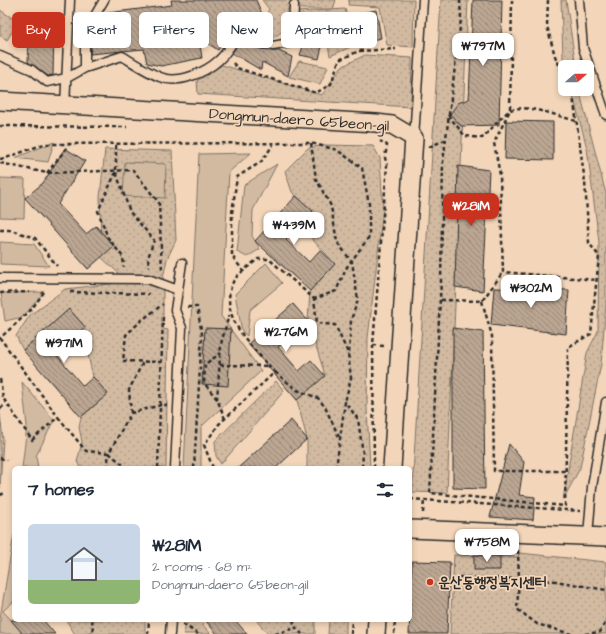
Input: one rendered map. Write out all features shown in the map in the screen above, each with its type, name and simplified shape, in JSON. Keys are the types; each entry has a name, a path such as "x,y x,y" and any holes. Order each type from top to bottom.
{"street":[{"name":"Dongmun-daero 65beon-gil","path":"0,101 376,123 392,125 421,143"},
{"path":"392,466 421,143"},
{"path":"412,529 606,537"},
{"path":"376,634 377,622"}],"lane":[{"path":"65,106 70,0"},
{"path":"85,68 86,39 90,24 104,0"},
{"path":"421,143 423,0"},
{"path":"579,0 583,48 606,115"},
{"path":"0,56 32,70 47,82 67,78 85,68 122,56 160,78 174,79 200,72 220,59 236,38 273,46 289,43 293,35 294,5"},
{"path":"175,466 182,328 176,310 182,263"},
{"path":"0,278 148,279 178,290"},
{"path":"588,536 592,487 606,402"},
{"path":"170,634 175,622"}],"path":[{"path":"460,0 461,19 445,140 430,493 565,506 568,347 591,334 599,256 589,243 585,182 573,96"},
{"path":"482,301 503,272 500,175 494,143 510,110 512,0"},
{"path":"548,0 547,26 558,63"},
{"path":"225,53 237,68 316,93 331,84 339,60 359,51 396,49"},
{"path":"448,114 465,136 482,138 510,110 524,108 576,121"},
{"path":"0,126 134,127"},
{"path":"374,137 387,145 385,158 387,166 373,345 374,466"},
{"path":"421,143 445,140"},
{"path":"311,143 316,180 331,206 337,242 352,262 358,300 351,320 348,358"},
{"path":"0,159 44,144 311,143 337,150 362,168 369,204 369,237 352,262 336,291 314,299"},
{"path":"116,144 116,172 130,212 154,240 148,258 149,270"},
{"path":"244,272 232,256 232,213 236,177 261,162 273,144"},
{"path":"47,173 69,145"},
{"path":"0,163 47,173 116,172 132,170 159,203 164,294 158,466"},
{"path":"116,172 98,211 108,238 123,257 124,271"},
{"path":"0,230 11,230 35,238 58,267"},
{"path":"336,466 340,439 345,402 351,378 348,358 335,325 318,323 314,299 269,259 258,259 233,281 229,299 230,310 238,330 275,372 297,390 318,398 325,406 340,439"},
{"path":"503,272 597,280"},
{"path":"44,292 31,310 0,338 58,417 86,451 109,453 125,466"},
{"path":"0,293 51,292"},
{"path":"66,292 164,294"},
{"path":"441,300 482,301"},
{"path":"482,301 492,336 494,471 566,471"},
{"path":"162,362 123,361 126,335 142,320 163,304"},
{"path":"194,466 202,334 197,307"},
{"path":"217,399 221,344 230,315"},
{"path":"221,353 205,364 204,383 217,399 226,418"},
{"path":"107,466 109,453 131,413 129,390 143,362"},
{"path":"220,365 270,366"},
{"path":"212,466 204,445 226,418 275,372"},
{"path":"0,379 3,398 32,440 58,417"},
{"path":"345,402 358,419 363,454 362,466"},
{"path":"131,413 161,405 179,405"},
{"path":"0,458 7,460"},
{"path":"0,495 5,493"},
{"path":"412,499 590,512"},
{"path":"518,546 519,578 517,609 537,624 571,634"},
{"path":"459,577 519,578 556,581 606,590"},
{"path":"88,634 94,633 92,622"},
{"path":"148,634 149,622"},
{"path":"177,622 198,634"},
{"path":"294,622 296,628 302,634"},
{"path":"351,634 352,622"},
{"path":"585,634 600,632 606,622"},
{"path":"275,634 296,628"}],"shaded area":[{"path":"262,0 292,0 287,12 281,12 281,32 273,38 273,12 268,12 269,9"},
{"path":"296,0 336,0 333,9 301,9"},
{"path":"349,0 414,0 413,47 387,45 380,7 348,5"},
{"path":"441,0 468,0 447,493 412,492"},
{"path":"561,0 566,0 575,60 563,60"},
{"path":"345,9 346,12 297,12"},
{"path":"0,10 12,18 12,32 7,40 0,36"},
{"path":"329,48 348,48 330,56"},
{"path":"365,55 412,58 411,107 198,94 197,81 222,65 322,95 341,67"},
{"path":"299,61 328,67 320,84 289,77"},
{"path":"573,96 581,96 606,194 606,304 601,364 580,468 563,500 587,353 598,331 599,242 587,148"},
{"path":"54,142 48,162 15,158"},
{"path":"326,145 373,146 380,158 383,209 368,338 367,408 370,466 307,466 307,439 297,400 325,375 308,321 310,291 335,264 302,228 313,211 292,192 285,171 308,148"},
{"path":"105,149 172,151 176,240 167,259 163,278 163,329 168,330 166,466 80,466 77,462 82,442 79,427 81,417 108,394 93,377 85,342 85,327 69,309 23,350 16,336 30,315 65,289 128,282 101,257 100,197"},
{"path":"251,153 229,172 221,316 261,371 201,427 201,466 184,466 199,154"},
{"path":"125,162 166,164 165,198 123,196"},
{"path":"277,164 253,210 252,236 260,249 247,257 237,252 244,185"},
{"path":"0,178 25,179 24,218 0,217"},
{"path":"0,242 34,244 49,266 0,264"},
{"path":"266,263 282,283 250,310 247,336 242,331 235,294"},
{"path":"44,292 23,317 5,321 1,293"},
{"path":"276,381 284,391 221,464 216,456 215,441"},
{"path":"22,382 54,420 36,456 38,466 22,466 27,426"},
{"path":"0,414 3,439 0,488"},
{"path":"12,546 12,603 3,611 21,631 20,634 0,634 0,618"},
{"path":"519,553 606,562 606,634 450,634 454,555 518,557"},
{"path":"67,622 145,622 145,634 75,634"},
{"path":"187,622 204,622 202,624 211,634 183,634"},
{"path":"258,622 315,622 315,634 268,634"},
{"path":"329,622 346,622 346,634 328,634"}],"building":[{"path":"171,0 256,0 261,12 217,12 217,48 219,48 218,50 209,44 209,12 139,12 139,48 200,48 202,58 161,66 147,63 144,49 90,54 91,48 131,48 131,12 115,12 172,5"},
{"path":"473,0 502,0 499,125 461,126 450,114 458,103 469,99"},
{"path":"377,16 381,38 377,39"},
{"path":"28,48 54,48 53,75 48,76 28,62"},
{"path":"235,48 257,48 279,51 292,57 288,76 262,62 261,70 232,53"},
{"path":"302,48 322,48 319,59 300,55"},
{"path":"506,121 553,122 553,160 505,159"},
{"path":"65,148 85,161 58,204 86,234 96,226 114,246 88,269 25,198 43,183"},
{"path":"458,166 489,170 483,291 455,287"},
{"path":"296,196 313,211 286,240 309,262 320,250 335,264 310,291 255,241"},
{"path":"494,288 569,290 566,334 491,325"},
{"path":"293,304 308,321 278,347 299,371 311,360 325,376 297,400 248,344"},
{"path":"69,309 85,327 55,353 83,386 93,377 108,394 81,417 23,350"},
{"path":"205,328 231,329 228,386 202,384"},
{"path":"453,328 483,332 485,489 453,488"},
{"path":"291,420 307,439 278,466 240,466"},
{"path":"509,444 524,462 519,495 535,497 533,520 490,517"},
{"path":"474,555 500,556 500,570 474,570"},
{"name":"운산동행정복지센터","path":"412,561 450,562 447,634 409,634 409,622 412,622"},
{"path":"13,622 45,622 55,634 23,634"},
{"path":"207,622 237,622 247,634 217,634"}],"place":[{"name":"운산동행정복지센터","path":"430,582"}]}
